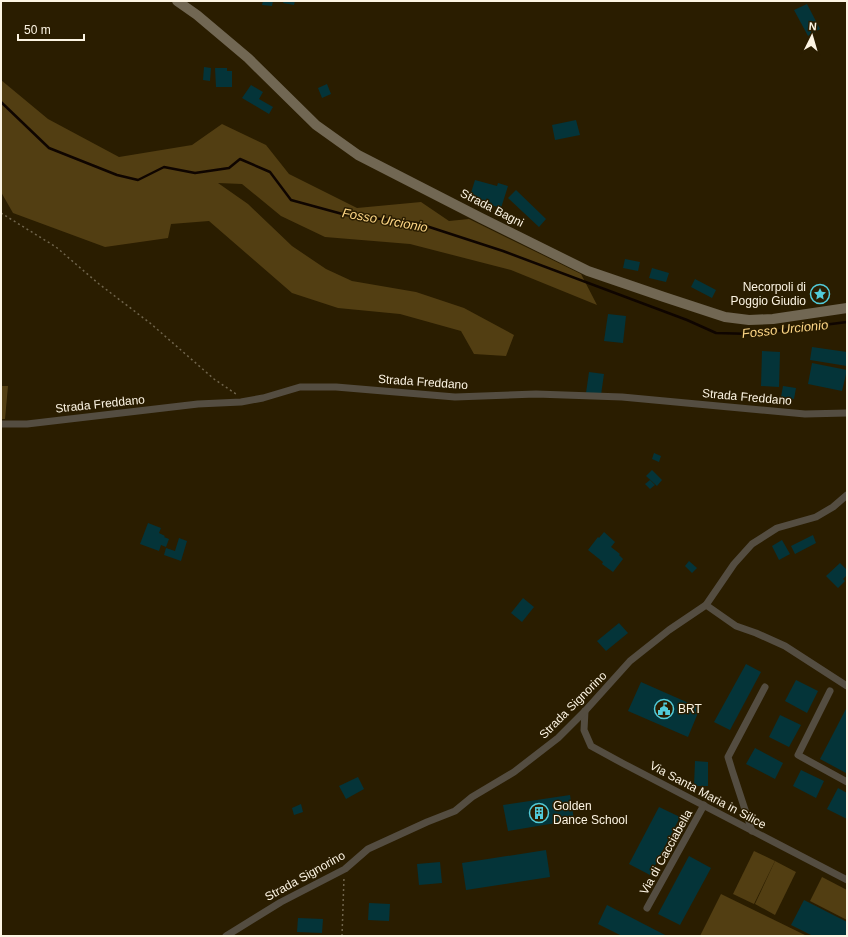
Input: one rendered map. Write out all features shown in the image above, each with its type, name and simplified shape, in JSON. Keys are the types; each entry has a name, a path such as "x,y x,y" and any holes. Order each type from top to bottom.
{"street":[{"name":"Strada Bagni","path":"177,1 197,14 248,58 316,125 347,148 481,218 588,271 671,300 725,316 749,320 773,319 847,308"},
{"name":"Strada Freddano","path":"1,424 27,424 198,404 241,402 263,398 300,387 336,387 455,397 536,394 622,397 805,414 847,413"},
{"name":"Strada Signorino","path":"226,936 281,902 345,869 368,849 455,811 472,797 514,772 558,738 585,711 630,661 669,630 706,605 734,564 752,544 777,528 816,517 833,507 847,495"},
{"path":"706,605 736,626 785,646 847,686"},
{"path":"752,831 728,756 765,687"},
{"path":"830,691 798,756 847,782"},
{"name":"Via Santa Maria in Silice","path":"585,711 584,730 591,746 847,880"},
{"name":"Via di Cacciabella","path":"648,908 704,806"}],"path":[{"path":"1,213 56,247 99,284 150,323 214,379 238,396 241,402"},
{"path":"342,936 345,869"}],"shaded area":[{"path":"1,80 48,119 119,157 192,145 222,124 266,145 289,174 357,208 421,202 449,221 469,219 581,274 597,305 511,270 410,244 325,237 281,216 242,184 218,183 248,204 292,246 326,269 352,281 416,292 464,308 514,335 506,356 474,354 461,331 400,314 338,308 292,293 209,221 171,224 168,238 105,247 13,213 1,192"},
{"path":"1,386 8,386 5,419 1,419"},
{"path":"754,851 775,861 754,904 733,894"},
{"path":"775,861 796,872 775,915 755,904"},
{"path":"822,877 847,890 847,920 810,901"},
{"path":"721,894 807,936 700,936"}],"building":[{"path":"263,1 273,1 272,6 262,5"},
{"path":"284,1 295,1 294,5 283,3"},
{"path":"807,4 820,29 808,36 794,10"},
{"path":"204,67 211,68 210,81 203,80"},
{"path":"215,68 227,68 227,71 232,71 232,87 216,87"},
{"path":"327,84 331,94 322,98 318,88"},
{"path":"251,85 263,92 259,99 273,107 269,114 242,98"},
{"path":"576,120 580,135 555,140 552,125"},
{"path":"475,180 497,186 498,183 508,186 501,208 491,205 492,203 470,196"},
{"path":"516,190 546,219 539,227 508,198"},
{"path":"625,259 640,262 638,271 623,268"},
{"path":"652,268 669,273 666,282 649,278"},
{"path":"695,279 716,290 712,298 691,287"},
{"path":"608,314 626,316 623,343 604,341"},
{"path":"812,347 847,352 847,366 810,360"},
{"path":"762,351 780,352 779,387 761,386"},
{"path":"812,363 847,370 842,391 808,384"},
{"path":"589,372 604,374 601,395 586,393"},
{"path":"783,386 796,388 794,399 781,397"},
{"path":"654,453 661,456 659,462 652,459"},
{"path":"652,470 662,480 657,486 646,476"},
{"path":"650,480 655,485 650,489 645,484"},
{"path":"148,523 161,528 159,533 169,539 166,547 161,545 159,551 140,544"},
{"path":"604,532 615,542 611,547 620,554 619,555 623,559 613,572 602,564 603,562 588,550"},
{"path":"813,535 816,543 795,554 791,546"},
{"path":"179,538 187,541 181,561 164,555 166,548 175,551"},
{"path":"782,540 790,554 779,560 772,546"},
{"path":"689,561 697,568 692,573 685,566"},
{"path":"840,563 847,570 847,575 843,579 845,581 838,588 826,576"},
{"path":"523,598 534,607 522,622 511,613"},
{"path":"619,623 628,633 606,651 597,641"},
{"path":"746,664 761,672 730,730 714,722"},
{"path":"796,680 818,691 807,713 785,701"},
{"name":"BRT","path":"641,682 700,708 688,737 628,711"},
{"path":"847,707 847,771 846,773 820,759"},
{"path":"780,715 801,725 789,747 769,737"},
{"path":"755,748 783,763 775,779 746,764"},
{"path":"695,761 708,762 708,786 694,786"},
{"path":"801,770 824,781 816,798 793,786"},
{"path":"358,777 364,789 346,799 339,786"},
{"path":"838,788 847,793 847,819 827,809"},
{"name":"Golden Dance School","path":"570,795 574,820 508,831 503,805"},
{"path":"301,804 303,812 294,815 292,808"},
{"path":"659,807 680,817 650,875 629,864"},
{"path":"546,850 550,877 466,890 462,863"},
{"path":"689,856 711,868 680,925 658,914"},
{"path":"440,862 442,883 419,885 417,864"},
{"path":"804,900 847,922 847,936 813,936 791,925"},
{"path":"369,903 390,904 389,921 368,920"},
{"path":"607,905 667,936 622,936 598,924"},
{"path":"298,918 323,919 322,933 297,932"}],"waterway":[{"name":"Fosso Urcionio","path":"1,102 49,148 117,175 138,180 164,167 195,173 229,168 240,159 270,172 291,200 346,215 417,223 503,251 687,320 716,333 753,334 847,322"}],"place":[{"name":"Necorpoli di Poggio Giudio","path":"820,294"},
{"name":"BRT","path":"664,709"},
{"name":"Golden Dance School","path":"539,813"}]}
